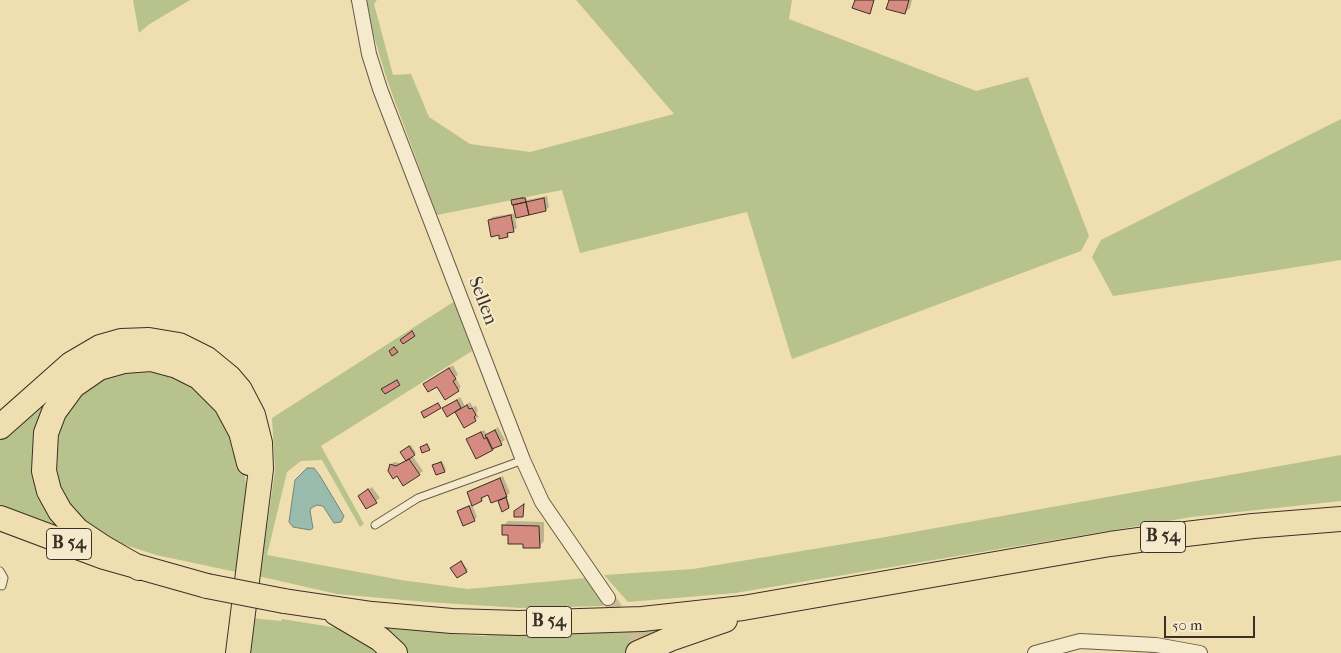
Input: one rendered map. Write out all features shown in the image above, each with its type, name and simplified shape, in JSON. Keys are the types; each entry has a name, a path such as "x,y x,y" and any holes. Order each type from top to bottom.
{"highway":[{"path":"0,426 64,369 90,352 111,344 130,340 158,340 179,345 207,358 229,377 240,390 253,415 260,442 261,469 238,653"},
{"path":"139,568 85,536 70,523 53,498 44,471 46,432 54,412 67,393 79,381 106,365 124,360 142,359 169,362 193,373 212,389 231,412 244,442 250,469 254,522"},
{"name":"B 54","path":"0,518 76,547 139,568 207,586 328,608 419,619 519,623 642,619 725,611 1110,544 1202,532 1341,519"},
{"path":"638,653 670,639 770,604"},
{"path":"328,608 380,640 395,653"}],"street":[{"name":"Sellen","path":"360,0 369,54 380,89 523,460 539,495 554,521 608,598"},
{"path":"1035,653 1080,647 1156,645 1200,653"}],"lane":[{"path":"375,525 418,498 523,460"},
{"path":"0,571 4,578 2,586"}],"green space":[{"path":"133,0 190,0 148,25 139,33"},
{"path":"350,0 377,0 374,4 393,75 411,74 429,117 470,144 530,152 674,114 576,0 792,0 789,19 976,91 1028,77 1089,236 1081,251 792,359 747,212 580,253 562,190 437,215 387,80 364,3 351,2"},
{"path":"1341,119 1341,260 1113,296 1092,257 1101,240"},
{"path":"455,301 472,351 321,446 364,524 360,527 322,460 301,461 287,472 267,555 401,580 468,589 585,578 604,606 521,608 426,602 337,594 258,576 275,470 272,418"},
{"path":"140,347 160,348 189,356 206,366 226,383 238,399 252,429 255,458 244,425 235,407 223,391 204,373 186,363 158,353 147,352 122,355 98,362 77,374 54,398 42,424 38,450 41,481 54,511 73,536 0,508 0,434 80,365 109,351"},
{"path":"165,368 215,400 243,461 247,492 241,573 156,555 107,539 71,512 51,468 63,410 100,375"},
{"path":"1341,455 1341,501 1192,517 735,593 628,602 604,575 693,569 880,538"},
{"path":"251,618 281,621 282,619 338,628 354,633 387,653 246,653"},
{"path":"696,621 626,653 402,653 368,622 451,634 484,636 504,633"}],"shaded area":[{"path":"307,468 314,468 320,476 344,516 341,522 334,523 323,506 317,505 311,508 310,511 313,528 310,530 293,527 289,522 295,480"}],"building":[{"path":"855,0 874,0 870,14 852,8"},
{"path":"889,0 909,0 905,14 886,9"},
{"path":"525,198 526,202 512,205 511,200"},
{"path":"544,198 546,211 529,215 526,202"},
{"path":"526,202 529,215 516,218 513,205"},
{"path":"511,215 514,232 507,233 508,237 499,239 499,235 491,237 488,220"},
{"path":"412,331 415,336 403,344 400,340"},
{"path":"394,347 398,352 392,356 389,351"},
{"path":"449,368 456,379 453,381 459,391 445,400 437,387 428,392 423,384"},
{"path":"397,380 400,385 385,394 381,389"},
{"path":"457,400 461,408 447,417 442,408"},
{"path":"438,403 441,408 424,418 421,412"},
{"path":"467,405 469,409 472,408 476,415 474,417 476,421 464,428 455,412"},
{"path":"495,430 502,445 492,449 485,435"},
{"path":"481,432 484,439 487,437 493,450 476,459 466,439"},
{"path":"427,444 430,450 422,453 420,447"},
{"path":"409,446 415,455 406,461 400,452"},
{"path":"409,459 420,475 403,486 397,476 393,479 388,471 390,464 396,466"},
{"path":"441,462 445,472 436,475 432,465"},
{"path":"500,478 507,497 491,503 488,495 481,498 482,501 472,506 467,492"},
{"path":"368,489 377,503 366,509 358,496"},
{"path":"506,497 509,508 502,512 498,501"},
{"path":"524,504 523,517 514,517 514,511"},
{"path":"469,506 475,521 463,526 457,511"},
{"path":"502,525 539,526 540,548 523,548 523,544 508,544 508,535 502,535"},
{"path":"461,561 467,572 457,578 450,568"}],"tunnel":[{"path":"608,598 647,653"}]}
